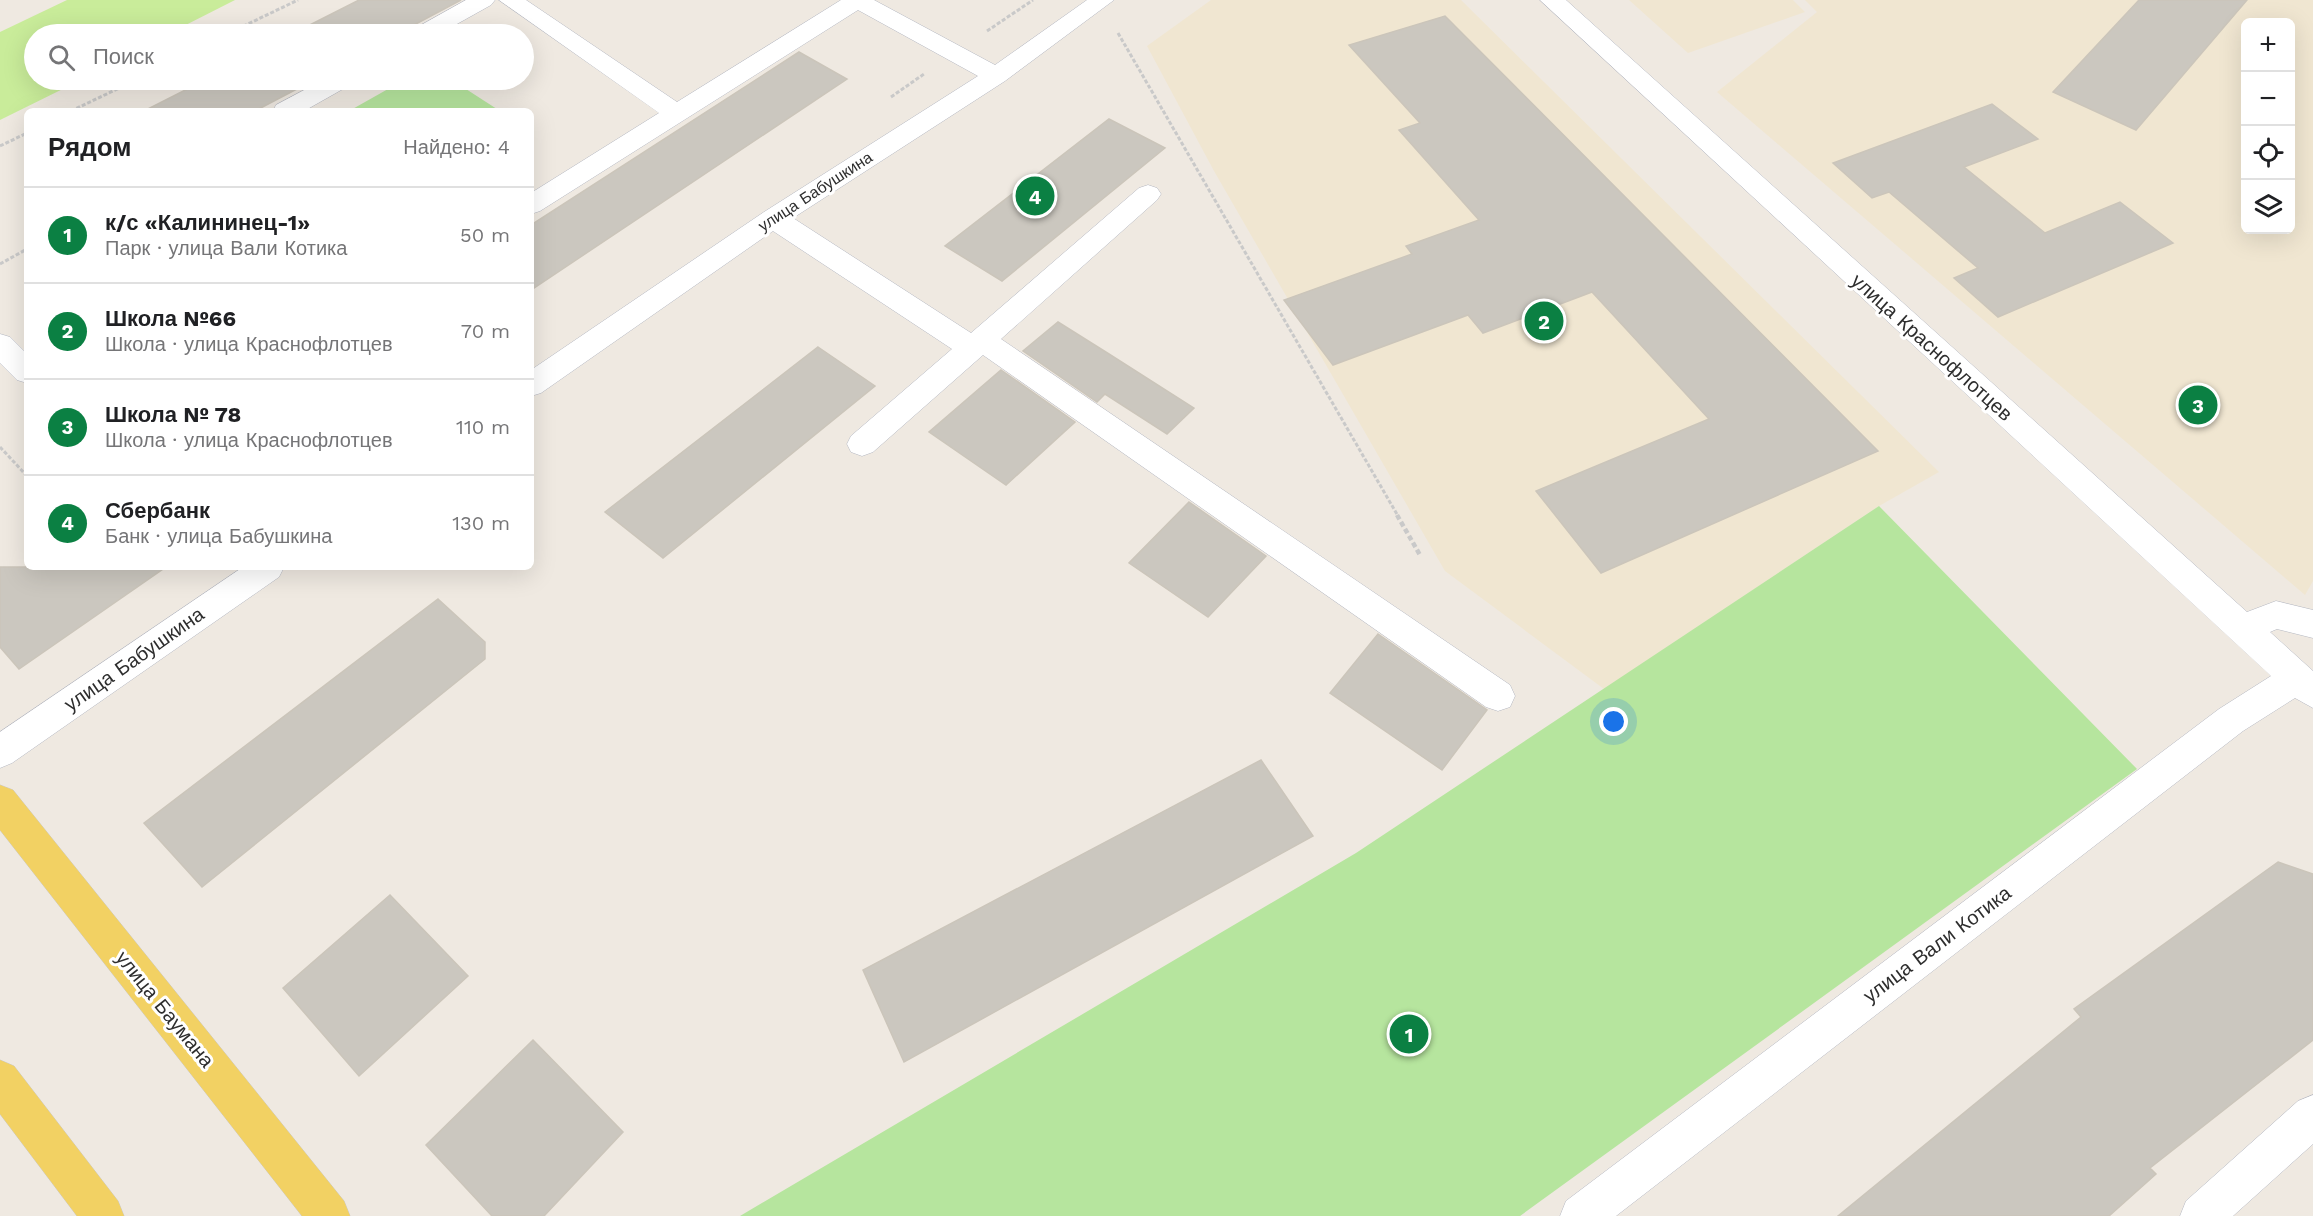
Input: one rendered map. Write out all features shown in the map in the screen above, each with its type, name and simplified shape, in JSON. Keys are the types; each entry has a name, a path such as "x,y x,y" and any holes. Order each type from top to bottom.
{"main road":[{"name":"улица Баумана","path":"0,802 329,1216"},
{"path":"0,1080 103,1216"}],"street":[{"path":"440,24 483,0"},
{"path":"511,0 676,113"},
{"path":"534,203 857,0 996,76"},
{"name":"улица Бабушкина","path":"534,383 773,218 996,76 1102,0"},
{"name":"улица Краснофлотцев","path":"1552,0 2305,685"},
{"path":"290,108 323,90"},
{"path":"862,444 1148,194"},
{"path":"773,218 977,344 1497,696"},
{"name":"улица Бабушкина","path":"0,752 264,570"},
{"path":"2242,629 2276,615 2313,624"},
{"name":"улица Вали Котика","path":"1581,1216 2231,720 2305,685"},
{"path":"2201,1216 2313,1116"}],"path":[{"path":"248,24 298,0"},
{"path":"1118,33 1420,555"},
{"path":"77,108 115,90"},
{"path":"0,146 24,134"},
{"path":"0,264 24,251"},
{"path":"0,447 24,473"}],"shaded area":[{"path":"1211,0 1461,0 1939,472 1879,506 1604,689 1445,571 1214,171 1147,46"},
{"path":"1629,0 1793,0 1805,12 1688,53"},
{"path":"1805,0 2313,0 2313,581 2305,595 1717,92 1817,12"}],"green space":[{"path":"67,0 235,0 188,24 24,24 24,90 61,90 0,120 0,32"},
{"path":"386,90 467,90 495,108 354,108"},
{"path":"1879,506 2137,769 1520,1216 740,1216 1356,853"}],"building":[{"path":"359,0 461,0 416,24 312,24"},
{"path":"2139,0 2247,0 2136,130 2053,92"},
{"path":"1445,16 1878,451 1601,573 1536,491 1709,419 1592,292 1483,333 1468,315 1333,365 1284,300 1412,254 1406,246 1479,220 1399,130 1420,123 1349,45"},
{"path":"799,52 847,79 534,288 534,223"},
{"path":"185,90 295,90 261,108 150,108"},
{"path":"1992,104 2038,139 1964,167 2045,233 2120,202 2173,243 1998,317 1954,278 1978,268 1889,192 1872,198 1833,163"},
{"path":"1109,119 1165,148 1002,281 945,246"},
{"path":"1058,322 1194,408 1167,434 1105,394 1097,402 1023,351"},
{"path":"818,347 875,386 663,558 605,512"},
{"path":"1001,370 1075,422 1006,485 929,432"},
{"path":"1189,502 1266,556 1208,617 1129,563"},
{"path":"0,567 24,567 24,570 162,570 19,669 0,647"},
{"path":"438,599 485,642 485,659 202,887 144,823"},
{"path":"1378,634 1487,710 1442,770 1330,693"},
{"path":"1261,760 1313,836 904,1062 863,970"},
{"path":"2278,862 2313,874 2313,1040 2150,1168 2156,1174 2109,1216 1838,1216 2081,1017 2074,1009"},
{"path":"390,895 468,976 359,1076 283,988"},
{"path":"533,1040 623,1132 544,1216 492,1216 426,1145"}],"place":[{"name":"Сбербанк","path":"1035,196"},
{"name":"Школа №66","path":"1544,321"},
{"name":"Школа № 78","path":"2198,405"},
{"name":"к/с «Калининец-1»","path":"1409,1034"}]}
